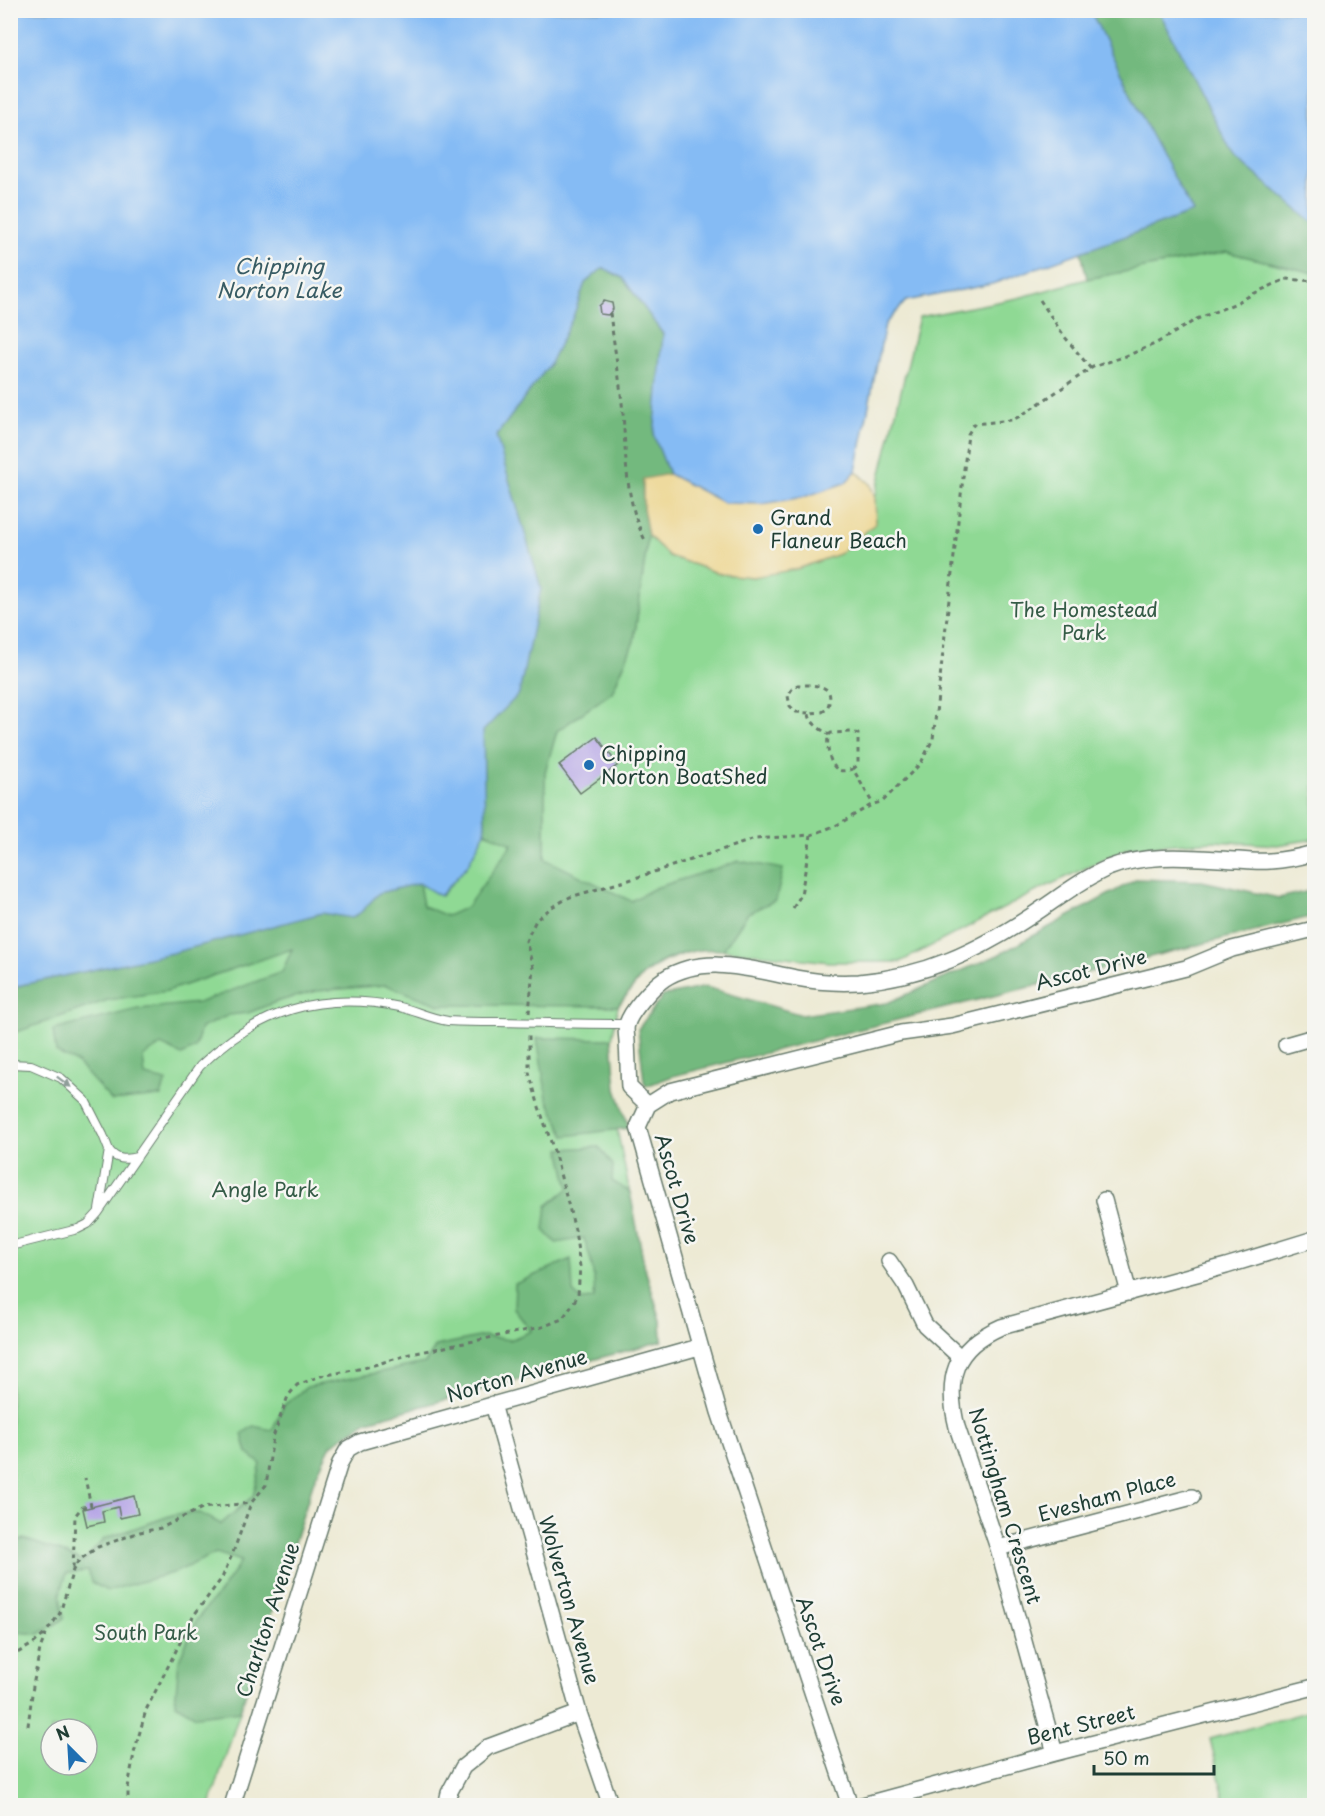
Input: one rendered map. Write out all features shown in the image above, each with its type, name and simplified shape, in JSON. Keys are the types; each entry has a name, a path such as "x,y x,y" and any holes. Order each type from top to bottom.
{"street":[{"path":"648,1105 629,1088 626,1024 645,995 664,979 694,967 711,965 744,968 799,979 829,982 859,982 891,978 924,971 977,949 1081,882 1108,868 1137,860 1169,857 1268,861 1314,853"},
{"name":"Ascot Drive","path":"850,1806 718,1412 699,1347 638,1127 648,1105 670,1091 901,1033 952,1026 1175,970 1232,949 1314,929"},
{"path":"1286,1044 1314,1037"},
{"path":"1104,1200 1129,1293"},
{"name":"Nottingham Crescent","path":"1054,1753 998,1548 957,1427 951,1389 954,1373 961,1358 984,1334 1001,1327 1313,1243"},
{"path":"889,1261 906,1286 925,1325 961,1358"},
{"name":"Norton Avenue","path":"348,1449 360,1442 699,1347"},
{"name":"Wolverton Avenue","path":"493,1404 579,1713 610,1806"},
{"name":"Charlton Avenue","path":"232,1806 340,1463 348,1449"},
{"name":"Evesham Place","path":"998,1548 1192,1497"},
{"name":"Bent Street","path":"859,1806 1054,1753 1314,1687"},
{"path":"446,1806 449,1793 464,1767 488,1747 579,1713"}],"lane":[{"path":"10,1246 78,1229 88,1224 200,1066 218,1048 245,1029 272,1016 297,1008 330,1002 361,1001 401,1007 446,1020 626,1024"},
{"path":"10,1064 32,1065 61,1078 85,1100 112,1155 120,1159 136,1157"},
{"path":"98,1213 109,1150"}],"path":[{"path":"1040,300 1064,336 1091,369"},
{"path":"610,313 629,489 634,514 645,540"},
{"path":"798,685 822,686 827,690 830,699 827,709 822,712 809,713 796,712 790,706 788,696 798,685"},
{"path":"809,713 810,720 829,735"},
{"path":"831,733 858,734 858,765 854,769 838,770 829,756 827,741 831,733"},
{"path":"854,769 873,804"},
{"path":"793,908 801,895 811,835"},
{"path":"73,1570 75,1516 82,1507 91,1506 85,1478"},
{"path":"10,1657 33,1644 47,1631 60,1613 73,1570 79,1560 98,1547 140,1532 160,1528 202,1508 251,1503"},
{"path":"28,1726 39,1649 47,1631"}],"green space":[{"path":"1095,11 1159,11 1233,155 1314,223 1314,273 1227,252 1087,279 1081,252 1193,212 1151,135 1094,18"},
{"path":"1227,252 1314,273 1314,839 1277,845 1213,841 1128,848 1039,890 900,962 829,962 707,948 663,962 643,975 618,1006 612,1039 617,1129 645,1269 661,1321 662,1341 367,1421 331,1445 314,1480 210,1805 11,1805 10,990 419,883 441,896 467,866 485,832 545,859 545,772 557,731 612,692 634,641 648,535 669,556 721,574 753,577 875,523 875,498 919,317 1018,298 1087,279"},
{"path":"603,268 623,278 663,334 654,436 669,474 643,480 643,508 648,535 634,641 612,692 557,731 545,772 545,859 631,901 655,888 739,861 783,869 776,900 748,913 723,950 702,950 680,954 650,969 618,1006 440,1005 386,985 317,991 276,1002 248,1013 229,1015 201,1028 195,1048 182,1055 161,1045 143,1057 145,1076 166,1081 161,1096 112,1101 77,1063 56,1052 53,1030 138,1009 198,1003 282,972 292,949 167,991 108,1000 11,1034 10,990 21,985 172,953 322,913 352,918 379,893 419,883 423,906 447,916 467,907 512,844 485,832 483,731 519,694 541,588 496,436 549,365 573,317 585,283"},
{"path":"1137,879 1202,881 1279,898 1314,890 1314,916 673,1076 646,1086 638,1029 663,996 706,987 802,1015 887,1003 998,955"},
{"path":"537,1038 612,1039 616,1089 629,1128 565,1136 547,1098"},
{"path":"599,1147 613,1165 612,1181 630,1192 645,1269 661,1321 662,1341 367,1421 331,1445 314,1480 240,1711 196,1716 175,1704 179,1660 197,1619 241,1561 216,1553 176,1572 107,1591 91,1582 88,1571 67,1573 60,1594 64,1619 39,1634 16,1632 11,1621 11,1543 24,1539 83,1562 104,1539 175,1514 200,1513 221,1524 253,1496 261,1464 247,1453 242,1434 253,1426 272,1430 284,1405 307,1387 425,1363 436,1346 483,1336 510,1340 531,1331 514,1309 515,1284 571,1259 573,1292 581,1300 594,1299 592,1268 584,1238 556,1243 544,1230 547,1206 569,1188 560,1149"},
{"path":"1314,1710 1314,1805 1226,1805 1210,1739"}],"sand":[{"name":"Grand Flaneur Beach","path":"856,471 870,484 875,498 876,523 839,554 797,569 753,577 721,574 669,556 648,535 643,508 643,479 669,474 724,503 845,483"}],"water":[{"name":"Chipping Norton Lake","path":"10,11 1095,11 1094,18 1151,135 1193,212 992,284 906,301 885,324 856,471 845,483 804,497 762,504 724,503 669,474 654,436 663,334 623,278 603,268 585,283 573,317 549,365 496,436 541,588 519,694 483,731 485,832 467,866 440,896 419,883 379,893 352,918 322,913 172,953 21,985 11,990"},
{"path":"1159,11 1313,11 1314,223 1233,155"}],"building":[{"path":"604,301 612,303 613,309 608,315 600,314 599,306"},
{"name":"Chipping Norton BoatShed","path":"597,737 618,765 580,793 559,765"},
{"path":"134,1496 138,1514 120,1518 118,1507 102,1511 104,1522 87,1526 83,1509"}],"place":[{"name":"Grand Flaneur Beach","path":"758,529"},
{"name":"Chipping Norton BoatShed","path":"589,765"}],"park label":[{"name":"The Homestead Park","path":"1084,622"},
{"name":"Angle Park","path":"265,1190"},
{"name":"South Park","path":"146,1633"}]}
